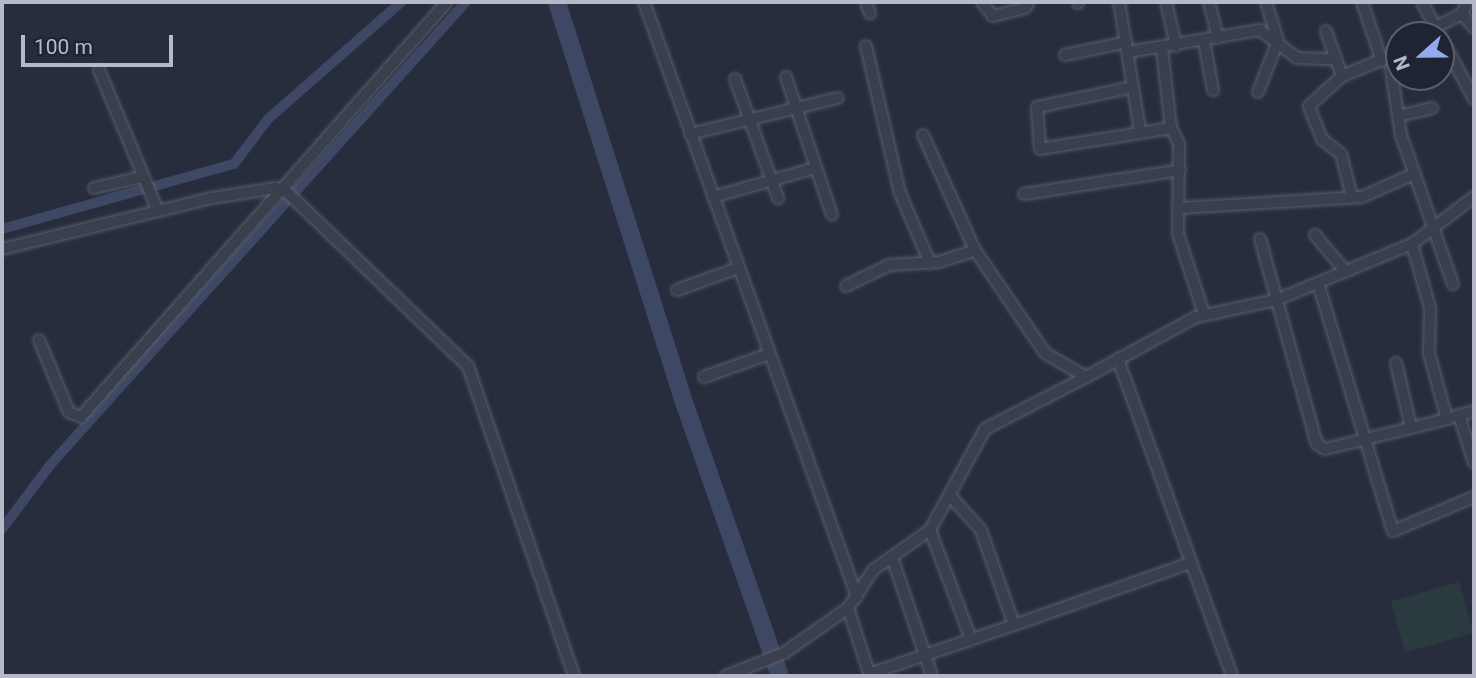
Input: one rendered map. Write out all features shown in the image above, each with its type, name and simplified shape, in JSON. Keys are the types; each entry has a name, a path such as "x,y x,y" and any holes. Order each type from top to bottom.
{"street":[{"path":"39,340 69,412 81,416 290,194 447,2"},
{"path":"645,2 766,355 857,597"},
{"path":"982,2 993,16 1029,2"},
{"path":"1119,2 1140,130"},
{"path":"1166,2 1176,46"},
{"path":"1209,2 1218,38"},
{"path":"1258,92 1278,41 1266,2"},
{"path":"1362,2 1385,45"},
{"path":"1422,2 1432,21"},
{"path":"1453,21 1462,14 1466,2"},
{"path":"1462,14 1474,28"},
{"path":"1065,55 1128,47 1162,48 1260,30 1297,58 1331,59"},
{"path":"1326,31 1331,59 1342,76"},
{"path":"1204,41 1213,90"},
{"path":"866,46 900,193 930,263"},
{"path":"1162,48 1171,128 1180,170 1178,234 1204,314"},
{"path":"1352,197 1341,154 1322,139 1308,109 1342,76 1385,58"},
{"path":"1455,64 1474,99"},
{"path":"99,70 155,206"},
{"path":"786,77 794,109 832,215"},
{"path":"735,79 778,198"},
{"path":"1133,87 1043,104 1035,128 1040,149 1140,130 1171,128"},
{"path":"1395,91 1398,116 1414,174 1453,284"},
{"path":"690,134 838,99"},
{"path":"1398,116 1432,108"},
{"path":"923,135 975,250 1045,353 1086,377"},
{"path":"713,197 815,168"},
{"path":"1024,194 1180,170"},
{"path":"1180,208 1352,197 1414,174"},
{"path":"94,188 143,179"},
{"path":"2,249 155,206 290,194 468,366 574,676"},
{"path":"726,676 743,673 784,653 849,608 868,576 930,530 952,498 985,429 1086,377 1165,332 1204,314 1276,300 1412,244 1474,197"},
{"path":"1315,235 1346,271"},
{"path":"1260,239 1317,444 1325,449 1474,411"},
{"path":"1412,244 1430,308 1429,352 1447,419"},
{"path":"846,286 889,264 930,263 975,250"},
{"path":"677,290 738,268"},
{"path":"1318,283 1393,531 1474,500"},
{"path":"704,376 766,355"},
{"path":"1118,359 1232,676"},
{"path":"1395,363 1411,427"},
{"path":"1459,415 1474,463"},
{"path":"952,498 981,530 1014,625"},
{"path":"930,530 971,639"},
{"path":"892,557 932,676"},
{"path":"849,608 869,675 1190,563"}],"shaded area":[{"path":"1459,582 1474,633 1405,653 1391,602"}],"waterway":[{"path":"2,229 234,164 268,119 401,2"},
{"path":"2,529 51,464 466,2"},
{"path":"557,2 686,408 780,676"}]}
